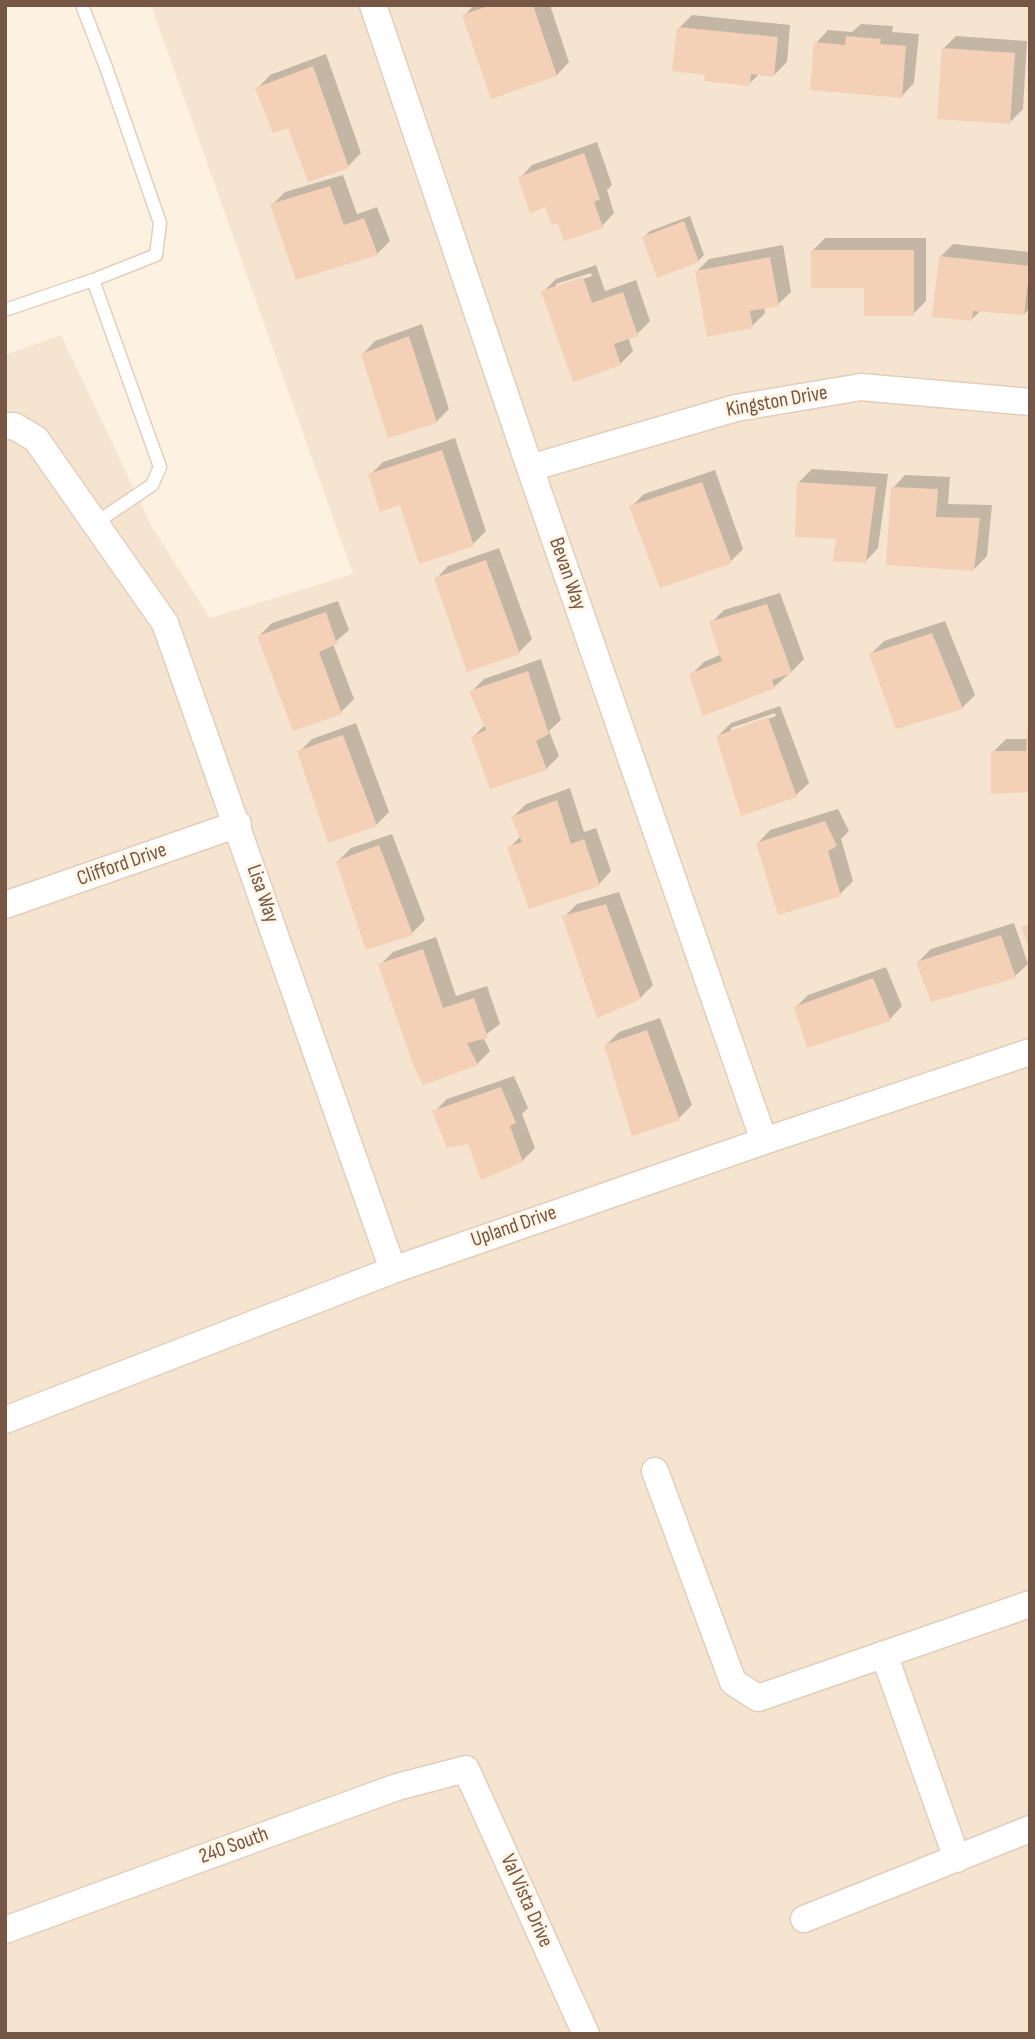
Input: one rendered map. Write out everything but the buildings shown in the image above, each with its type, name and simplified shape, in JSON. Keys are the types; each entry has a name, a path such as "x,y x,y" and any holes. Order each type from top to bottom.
{"street":[{"name":"Bevan Way","path":"373,5 530,468 764,1141"},
{"name":"Kingston Drive","path":"530,468 736,408 861,387 1030,402"},
{"name":"Lisa Way","path":"5,426 14,426 36,439 165,623 393,1270"},
{"name":"Clifford Drive","path":"5,905 238,824"},
{"name":"Upland Drive","path":"5,1420 393,1270 1030,1052"},
{"path":"655,1471 733,1682 758,1698 1030,1604"},
{"path":"884,1654 957,1859"},
{"name":"240 South","path":"5,1930 397,1787 466,1769"},
{"name":"Val Vista Drive","path":"466,1769 586,2034"},
{"path":"804,1919 1030,1829"}],"lane":[{"path":"5,310 156,255 160,223 82,5"},
{"path":"93,280 160,467 152,485 98,528"}],"shaded area":[{"path":"151,5 1030,5 1030,2034 5,2034 5,355 61,335 152,527 210,618 353,574"}]}
